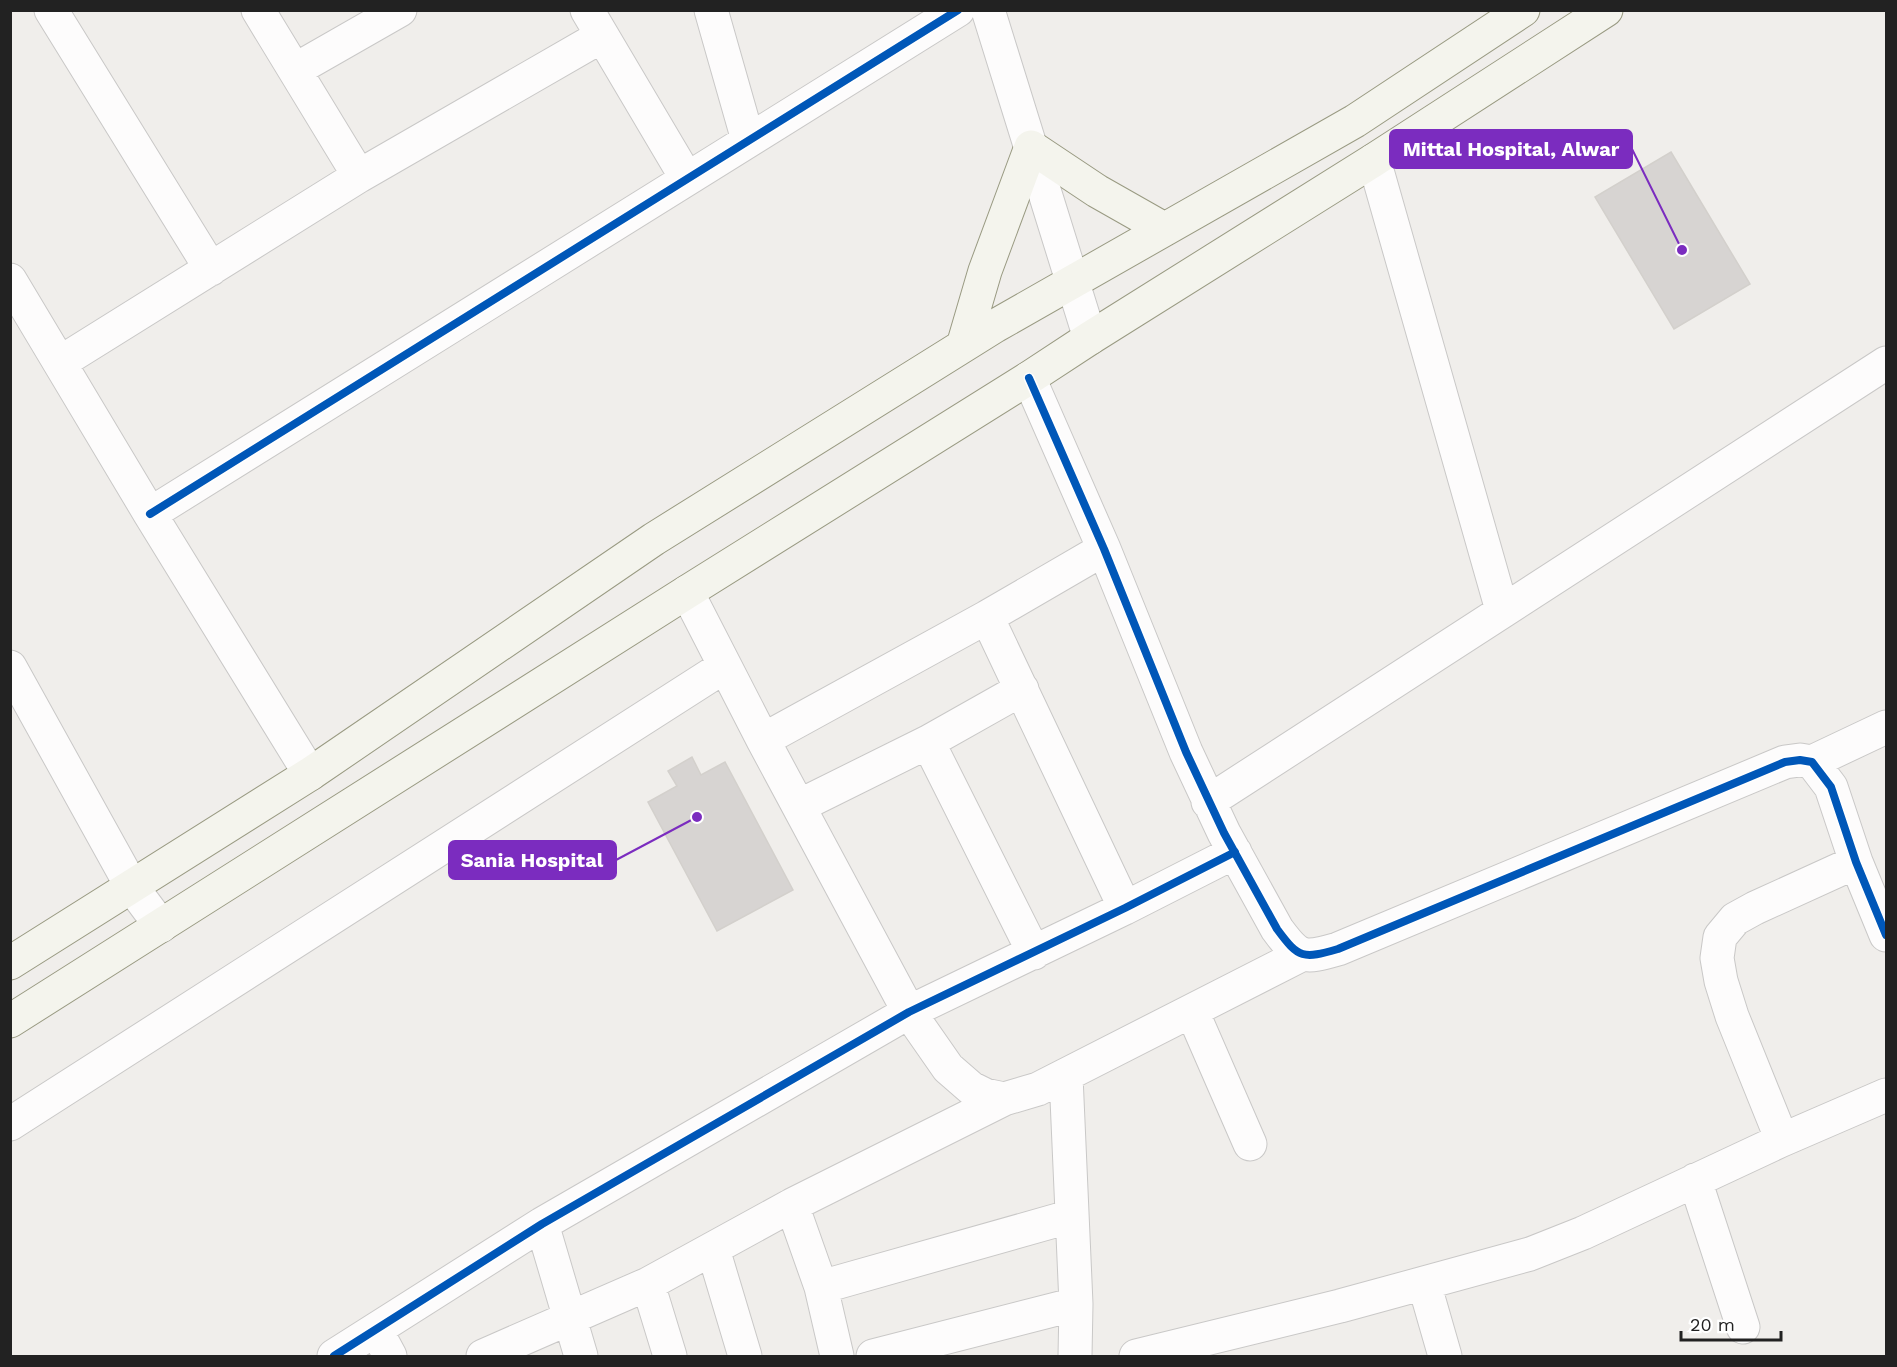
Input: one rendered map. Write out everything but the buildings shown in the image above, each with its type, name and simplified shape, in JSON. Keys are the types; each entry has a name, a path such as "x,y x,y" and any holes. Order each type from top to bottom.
{"main road":[{"path":"10,963 310,774 654,538 1072,280 1355,121 1523,10"},
{"path":"10,1021 1374,160 1606,10"},
{"path":"963,346 986,271 1030,147 1097,191 1164,229"}],"street":[{"path":"51,10 211,268"},
{"path":"258,10 359,176"},
{"path":"295,70 400,10"},
{"path":"711,10 748,140"},
{"path":"150,514 958,10"},
{"path":"988,10 1089,338"},
{"path":"61,362 359,176 595,23 687,179"},
{"path":"1374,160 1502,610"},
{"path":"10,280 310,774"},
{"path":"1209,801 1887,363"},
{"path":"1029,378 1104,549 1186,752 1209,801 1277,929 1289,945 1301,955"},
{"path":"763,740 987,617 1104,549"},
{"path":"687,592 763,740 909,1012 948,1068 971,1088 985,1095 1004,1099"},
{"path":"987,617 1125,908"},
{"path":"10,1124 725,666"},
{"path":"10,667 132,887 161,926"},
{"path":"799,806 927,742 1022,689"},
{"path":"483,1356 648,1284 792,1205 1004,1099 1038,1089 1066,1076 1301,955 1314,955 1357,942 1785,762 1800,760 1812,762 1887,727"},
{"path":"927,742 1034,953"},
{"path":"1812,762 1831,787 1856,862 1887,935"},
{"path":"361,1349 542,1224 909,1012 1034,953 1235,852"},
{"path":"1782,1140 1732,1016 1721,981 1717,958 1720,937 1735,920 1755,908 1856,862"},
{"path":"1192,1011 1250,1144"},
{"path":"1066,1076 1077,1304 1075,1356"},
{"path":"1136,1356 1228,1345 1340,1306 1530,1254 1583,1233 1782,1140 1887,1095"},
{"path":"1695,1180 1743,1327"},
{"path":"792,1205 821,1287 837,1356"},
{"path":"821,1287 1071,1216"},
{"path":"542,1224 581,1356"},
{"path":"713,1250 745,1356"},
{"path":"1424,1282 1445,1356"},
{"path":"648,1284 670,1356"},
{"path":"873,1356 1077,1304"}],"cycle path":[{"path":"150,514 958,10"},
{"path":"1029,378 1104,549 1186,752 1224,833 1277,929 1297,951 1309,955 1338,949 1785,762 1800,760 1812,762 1831,787 1856,862 1886,935"},
{"path":"334,1356 542,1224 909,1012 1125,908 1235,852"}],"place":[{"name":"Mittal Hospital, Alwar","path":"1682,250"},
{"name":"Sania Hospital","path":"697,817"}]}
